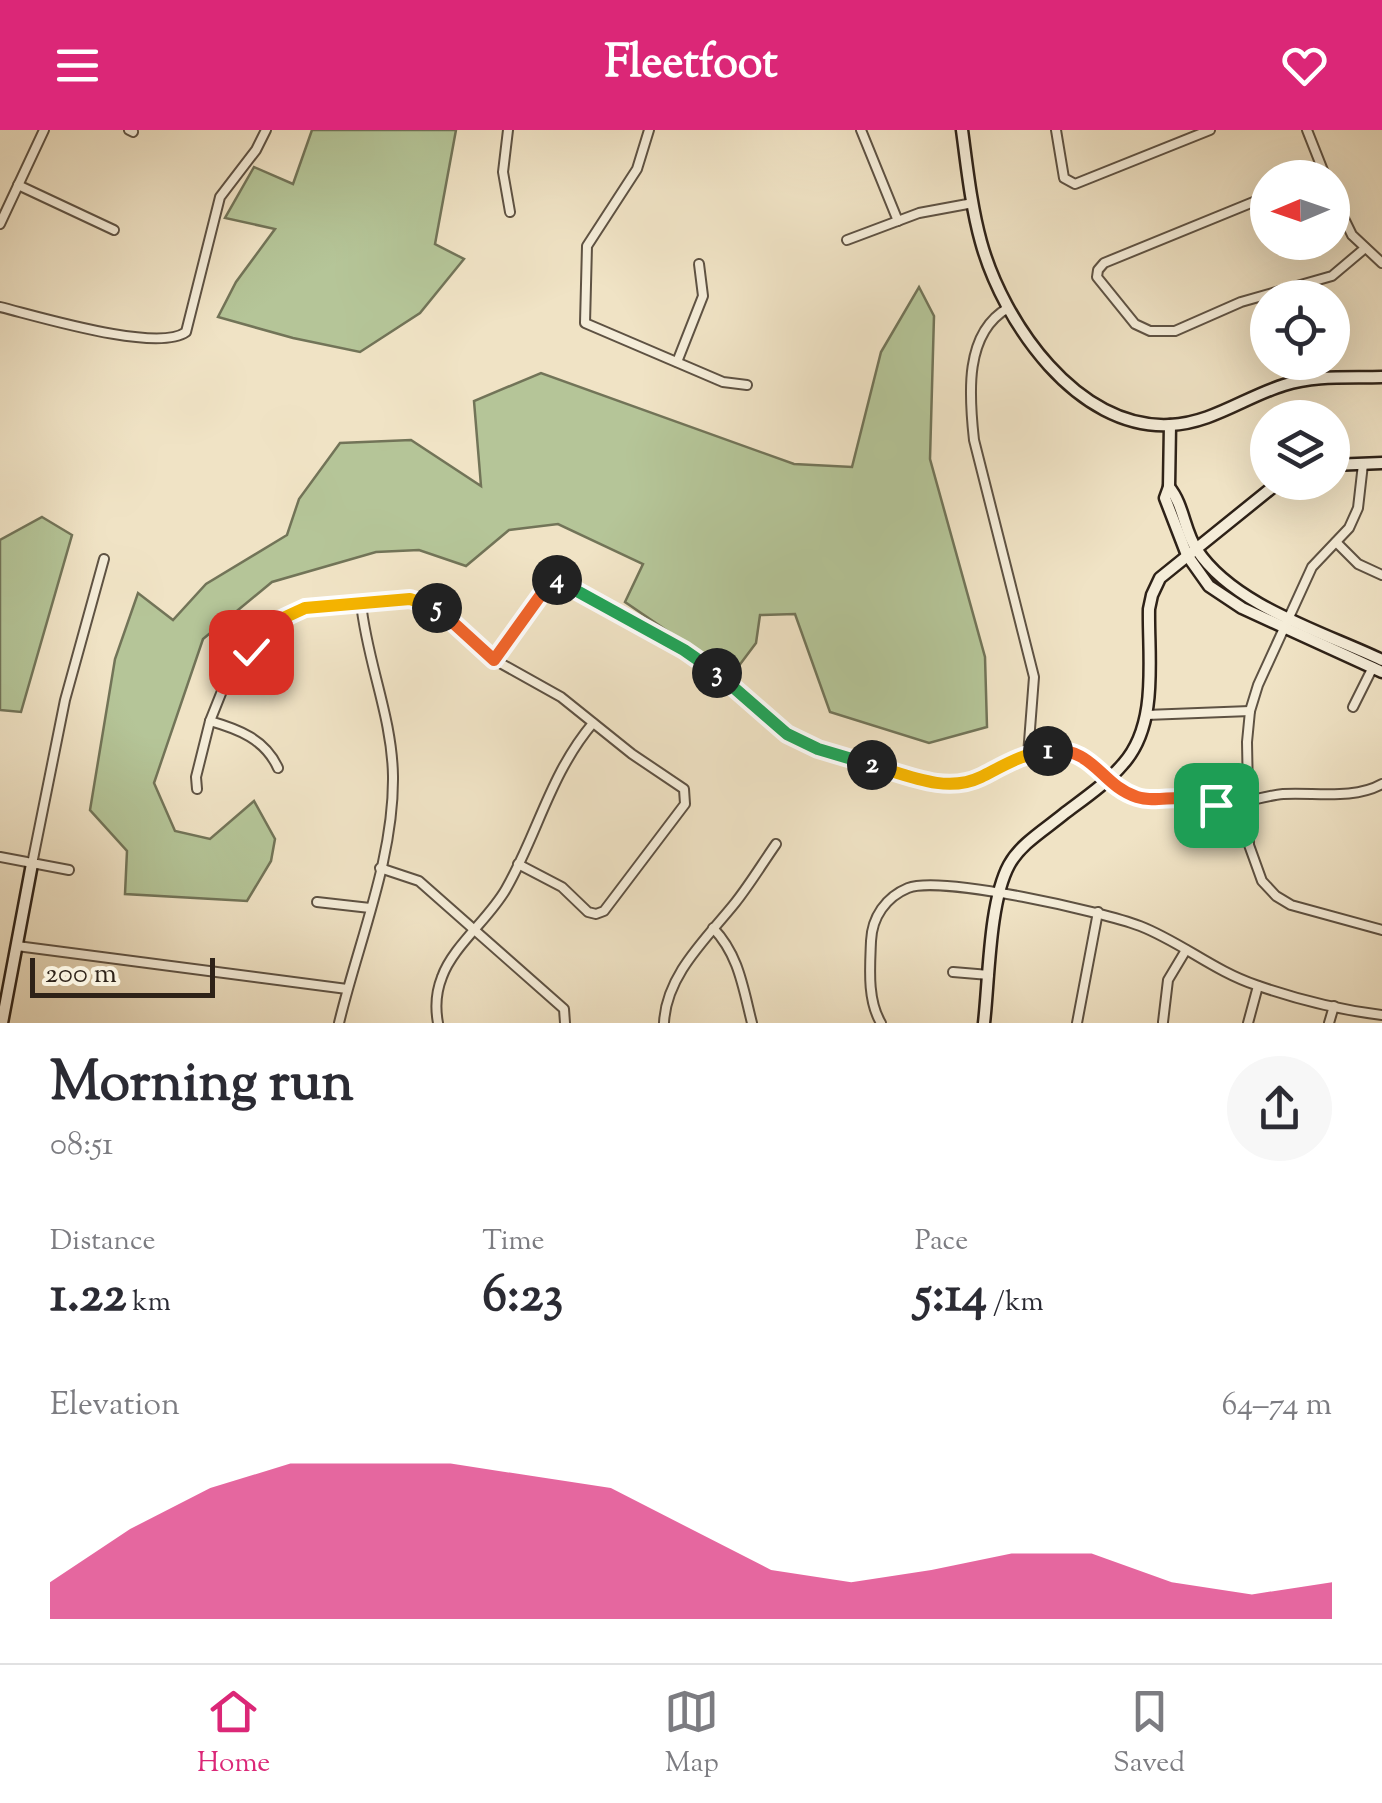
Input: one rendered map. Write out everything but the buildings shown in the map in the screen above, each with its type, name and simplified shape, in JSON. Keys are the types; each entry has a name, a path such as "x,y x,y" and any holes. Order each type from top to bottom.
{"street":[{"path":"0,224 44,130"},
{"path":"0,307 137,338 179,337 186,332 220,197 256,150 266,130"},
{"path":"508,130 504,172 510,212"},
{"path":"650,130 637,168 587,246 584,324 723,382 747,385"},
{"path":"860,130 898,221"},
{"path":"962,130 982,244 1008,308 1054,372 1091,405 1120,418 1170,425 1208,418 1298,381 1382,377"},
{"path":"1056,130 1064,178 1075,184 1210,130"},
{"path":"1307,130 1319,160"},
{"path":"18,185 114,230"},
{"path":"847,240 898,221 973,202"},
{"path":"1250,203 1104,263 1098,270 1100,282 1136,324 1150,331 1175,331 1241,302 1332,276 1364,249"},
{"path":"1350,231 1382,264"},
{"path":"677,362 703,296 698,264"},
{"path":"1008,308 995,316 979,337 972,416 974,440 1034,678 1028,755"},
{"path":"1170,425 1169,486 1165,498 1210,586 1242,608 1288,623 1379,666 1353,707"},
{"path":"1350,464 1382,463"},
{"path":"1363,464 1358,508 1348,528 1312,567 1250,711 1246,742 1250,856 1262,881 1286,901 1380,930 1382,918"},
{"path":"984,1023 998,894 1009,865 1023,847 1126,761 1142,733 1146,715 1152,595 1160,578 1257,500"},
{"path":"1336,542 1358,564 1382,576"},
{"path":"2,1023 64,700 104,559"},
{"path":"494,660 553,578 684,650 730,682 787,734 818,749 930,782 973,780 1028,755 1062,749 1089,760 1125,792 1142,799 1181,798 1216,805 1281,794 1354,792 1382,784"},
{"path":"197,790 196,776 210,721 226,681 279,620 305,608 410,599 440,610 494,660 561,696 684,789 686,804 604,911 588,912 562,887 518,864"},
{"path":"339,1023 380,868 391,812 393,776 389,730 369,657 361,603"},
{"path":"1146,715 1250,711"},
{"path":"210,721 247,734 272,756 278,768"},
{"path":"438,1023 436,998 442,974 508,886 560,768 593,723"},
{"path":"664,1023 672,990 698,944 736,901 776,844"},
{"path":"0,856 68,870"},
{"path":"380,868 419,881 564,1009 565,1023"},
{"path":"881,1023 872,1001 871,938 876,918 884,904 911,887 932,885 1098,912 1141,927 1258,986 1382,1015"},
{"path":"1286,901 1292,890"},
{"path":"317,902 370,908"},
{"path":"1077,1023 1098,912"},
{"path":"712,928 735,958 752,1023"},
{"path":"17,946 347,989"},
{"path":"1163,1022 1168,980 1186,950"},
{"path":"953,972 989,975"},
{"path":"1248,1023 1258,986"},
{"path":"1329,1023 1334,1006"}],"green space":[{"path":"312,130 456,130 435,244 464,259 420,313 360,352 218,317 236,282 275,229 225,218 254,167 293,184"},
{"path":"919,287 934,316 930,459 985,657 987,727 929,743 830,712 795,614 760,615 756,643 732,675 625,602 643,564 558,524 509,530 466,566 419,550 376,552 272,582 203,639 154,783 175,831 210,839 254,801 275,839 271,861 247,901 125,894 127,851 90,810 115,659 138,593 173,620 206,584 287,535 299,499 340,443 411,440 481,486 474,401 541,373 794,464 852,467 881,352"},
{"path":"42,517 72,535 21,712 0,710 0,540"}],"route":[{"path":"251,652 279,620 305,608 410,599 440,610 494,660 553,578 684,650 730,682 787,734 818,749 947,784 973,780 1000,765 1062,749 1089,760 1125,792 1142,799 1181,798 1216,805"}]}
